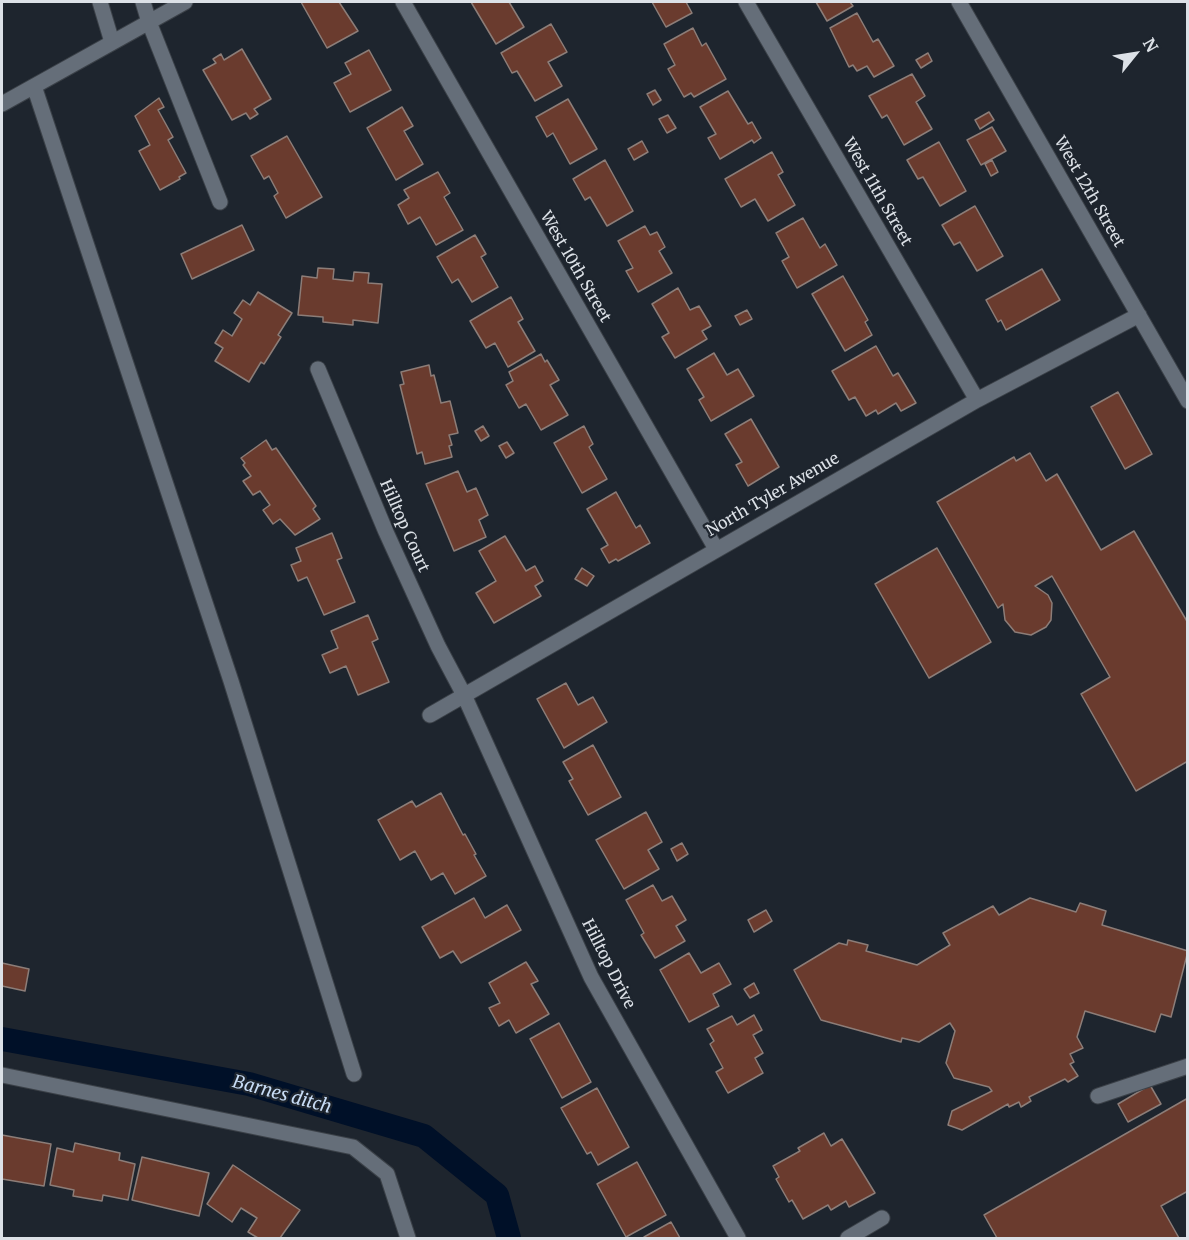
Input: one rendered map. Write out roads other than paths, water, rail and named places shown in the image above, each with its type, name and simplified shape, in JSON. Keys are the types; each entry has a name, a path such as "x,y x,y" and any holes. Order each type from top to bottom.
{"street":[{"path":"100,2 112,42"},
{"path":"143,2 148,22 220,202"},
{"path":"2,104 185,2"},
{"name":"West 10th Street","path":"403,2 716,549"},
{"name":"West 11th Street","path":"746,2 977,400"},
{"name":"West 12th Street","path":"959,2 1188,401"},
{"path":"34,86 231,681 354,1074"},
{"name":"North Tyler Avenue","path":"430,715 977,400 1139,315"},
{"name":"Hilltop Court","path":"318,369 386,532 438,646 464,695"},
{"name":"Hilltop Drive","path":"464,695 591,977 738,1239"},
{"path":"1098,1096 1188,1066"},
{"path":"2,1075 352,1147 387,1174 408,1239"},
{"path":"848,1239 882,1218"}],"waterway":[{"name":"Barnes ditch","path":"2,1039 249,1084 424,1136 497,1195 509,1238"}]}
